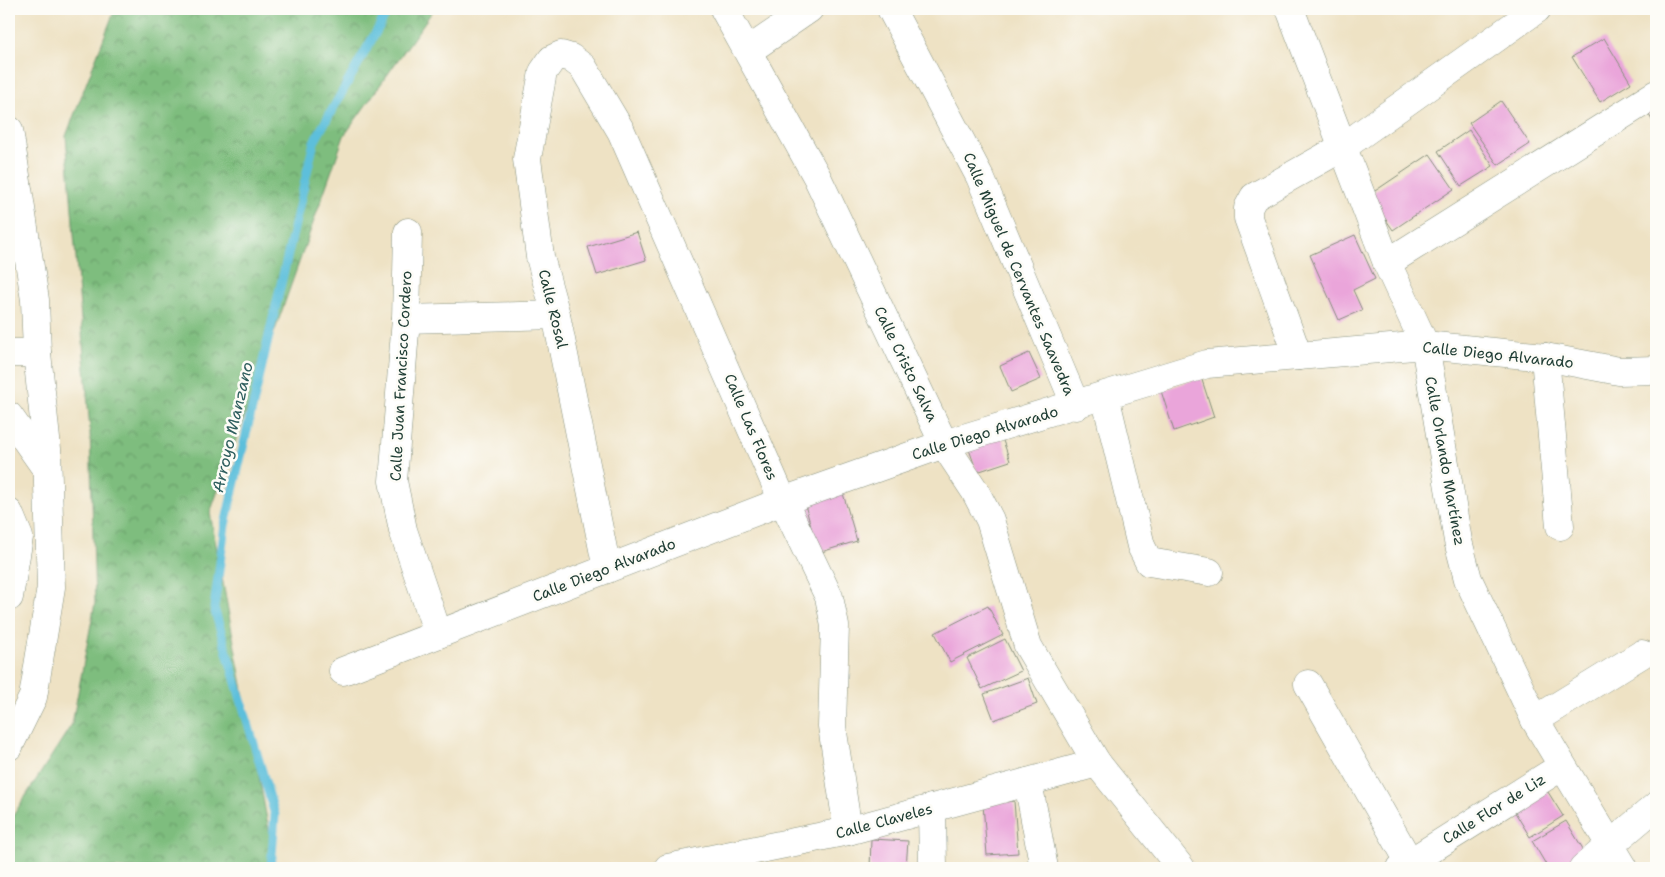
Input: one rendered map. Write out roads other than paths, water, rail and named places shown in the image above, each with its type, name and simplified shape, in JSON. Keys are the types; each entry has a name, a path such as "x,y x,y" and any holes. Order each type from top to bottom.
{"street":[{"name":"Calle Cristo Salva","path":"724,9 817,177 944,444 975,491 990,520 1028,646 1097,763 1181,868"},
{"path":"748,51 809,9"},
{"name":"Calle Miguel de Cervantes Saavedra","path":"891,9 980,177 1076,406"},
{"name":"Calle Orlando Martínez","path":"1290,9 1387,263 1425,345 1458,541 1468,579 1534,720 1624,868"},
{"path":"1298,356 1248,218 1248,208 1254,198 1343,147 1538,9"},
{"name":"Calle Rosal","path":"561,55 552,59 543,72 527,159 540,257 556,316 607,569"},
{"name":"Calle Las Flores","path":"561,55 571,58 583,67 621,131 783,501 829,597 835,626 832,726 848,831"},
{"path":"1387,263 1656,94"},
{"path":"9,130 35,300 37,353 47,470 51,588 33,697 9,746"},
{"name":"Calle Juan Francisco Cordero","path":"408,232 406,319 393,481 403,530 438,634"},
{"path":"406,319 556,316"},
{"name":"Calle Diego Alvarado","path":"343,671 783,501 944,444 1076,406 1207,364 1425,345 1545,357 1619,371 1656,370"},
{"path":"9,353 37,353"},
{"path":"1545,357 1560,526"},
{"path":"1105,396 1141,546 1149,562 1209,572"},
{"path":"9,416 47,470"},
{"path":"9,513 19,537 9,597"},
{"path":"1534,720 1642,654"},
{"path":"1308,684 1405,866"},
{"name":"Calle Claveles","path":"668,868 724,862 848,831 1097,763"},
{"name":"Calle Flor de Liz","path":"1405,866 1561,766"},
{"path":"1028,782 1044,868"},
{"path":"1583,868 1656,806"},
{"path":"932,808 933,868"}],"waterway":[{"name":"Arroyo Manzano","path":"271,868 275,815 214,608 225,525 314,142 389,9"}]}
